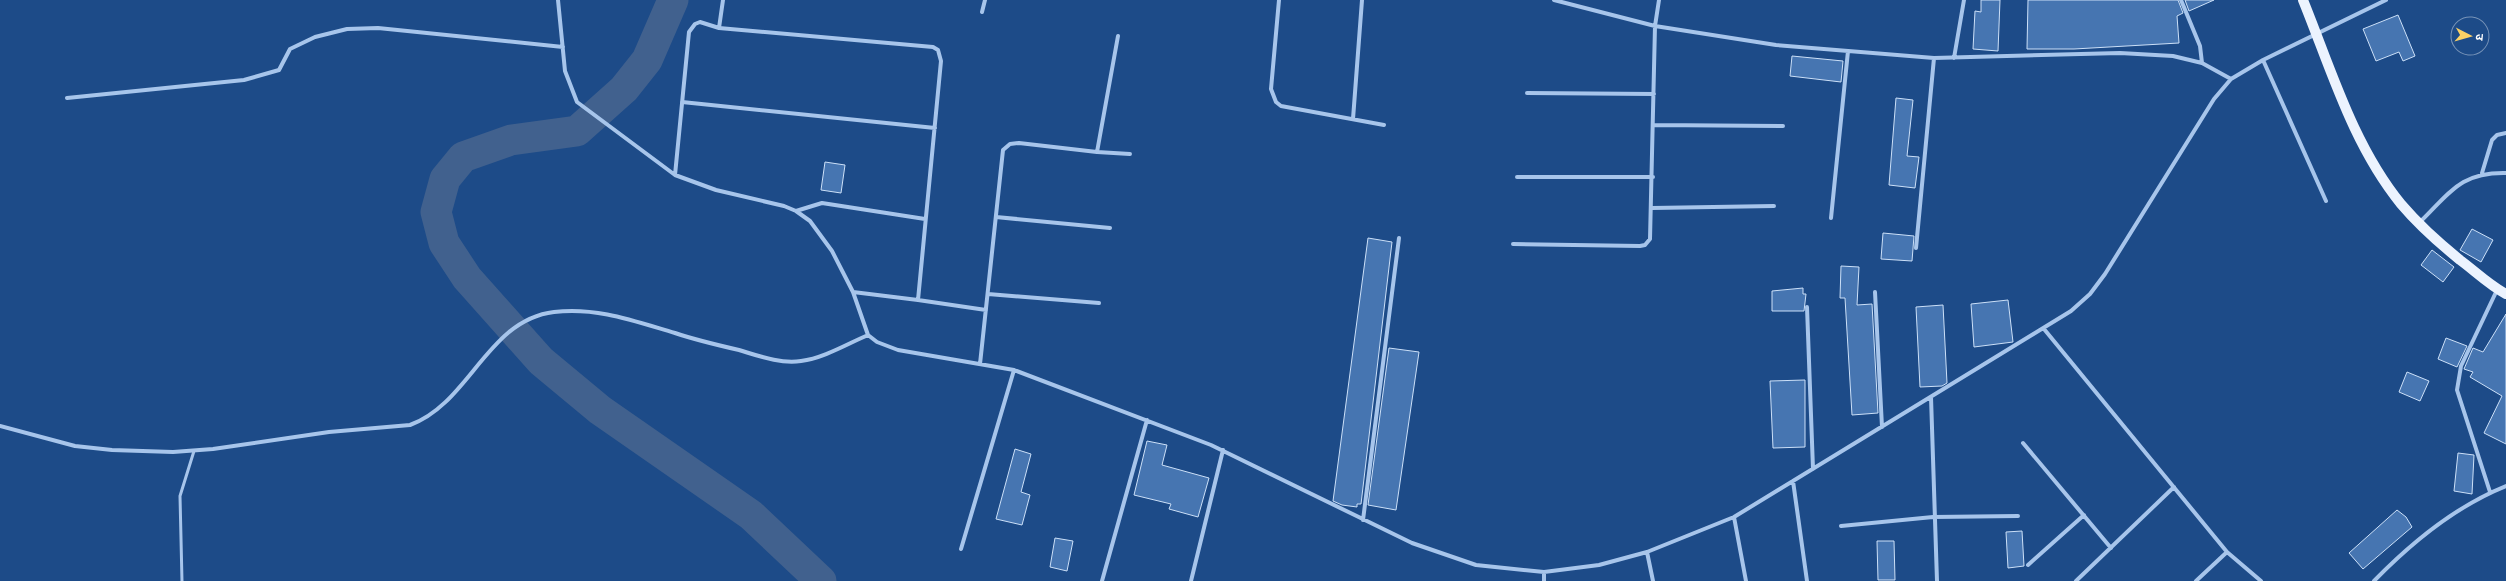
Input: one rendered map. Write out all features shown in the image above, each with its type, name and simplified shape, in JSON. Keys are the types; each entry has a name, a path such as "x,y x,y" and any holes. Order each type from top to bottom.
{"main road":[{"path":"2302,0 2354,127 2377,171 2401,204 2419,222 2502,292"}],"street":[{"path":"558,0 565,71 577,102 629,142 675,174 716,190 796,211 810,221 819,232 853,292 868,335 877,342 898,350 1014,370 1223,450 1412,543 1476,565 1544,572 1599,565 1647,552 1734,517 2072,311 2090,294 2106,274 2214,99 2231,79 2263,60 2386,0"},
{"path":"719,28 723,0"},
{"path":"982,12 985,0"},
{"path":"1279,0 1271,89 1276,102 1281,106 1384,125"},
{"path":"1353,119 1362,0"},
{"path":"1554,0 1655,26 1776,45 1934,58 2120,53 2173,56 2202,63 2231,79"},
{"path":"1513,244 1645,245 1652,233 1655,26 1659,0"},
{"path":"1954,58 1964,0"},
{"path":"2181,0 2200,46 2202,63"},
{"path":"675,174 691,27 700,22 719,28 933,47 938,50 941,61 918,300"},
{"path":"67,98 244,80 279,70 290,49 315,37 347,29 378,28 562,47"},
{"path":"1097,152 1118,36"},
{"path":"1831,218 1848,50"},
{"path":"1916,248 1934,58"},
{"path":"2263,60 2326,201"},
{"path":"1527,93 1654,94"},
{"path":"682,102 935,128"},
{"path":"1654,125 1783,126"},
{"path":"2482,173 2492,140 2497,135 2506,133"},
{"path":"980,364 1003,150 1010,144 1130,154"},
{"path":"2419,222 2465,179 2482,173 2506,173"},
{"path":"1517,177 1653,177"},
{"path":"796,211 822,203 925,219"},
{"path":"1652,208 1774,206"},
{"path":"996,217 1110,228"},
{"path":"1363,520 1399,238"},
{"path":"853,292 986,310"},
{"path":"1875,292 1882,427"},
{"path":"2490,492 2457,390 2462,366 2502,292"},
{"path":"988,294 1099,303"},
{"path":"1807,307 1813,469"},
{"path":"0,426 75,446 112,450 194,451 329,432 396,427 420,421 457,393 501,339 524,321 552,313 610,314 677,334 787,362 815,358 868,335"},
{"path":"2044,329 2227,552 2261,581"},
{"path":"962,549 1014,370"},
{"path":"1931,397 1937,581"},
{"path":"1102,581 1147,420"},
{"path":"2023,442 2111,548"},
{"path":"1191,581 1223,450"},
{"path":"1793,481 1807,581"},
{"path":"2374,581 2398,557 2464,506 2490,492 2506,486"},
{"path":"2076,581 2174,487"},
{"path":"2028,565 2084,515"},
{"path":"1841,526 1934,517 2018,516"},
{"path":"1734,517 1746,581"},
{"path":"1647,552 1653,581"},
{"path":"2196,581 2227,552"},
{"path":"1544,572 1544,581"}],"lane":[{"path":"182,581 180,496 194,451"}],"building":[{"path":"1981,0 2000,0 1998,51 1973,49 1975,11 1981,12"},
{"path":"2028,0 2178,0 2183,13 2177,16 2179,43 2074,49 2027,49"},
{"path":"2185,0 2214,0 2189,11"},
{"path":"2398,15 2415,56 2403,61 2399,52 2376,61 2363,29"},
{"path":"1792,56 1843,61 1841,82 1790,76"},
{"path":"1896,98 1913,100 1907,156 1919,157 1915,188 1889,185"},
{"path":"825,162 845,165 841,193 821,190"},
{"path":"2472,229 2493,240 2481,262 2460,250"},
{"path":"1883,233 1914,236 1912,261 1881,259"},
{"path":"1368,238 1392,242 1361,504 1357,504 1357,507 1342,505 1333,501"},
{"path":"2432,250 2454,267 2443,282 2421,265"},
{"path":"1841,266 1859,267 1857,305 1872,304 1878,413 1852,415 1845,298 1840,298"},
{"path":"1803,288 1803,294 1806,294 1804,311 1772,311 1772,291"},
{"path":"2008,300 2013,342 1974,347 1971,304"},
{"path":"1943,305 1947,383 1942,386 1920,387 1916,307"},
{"path":"2506,314 2506,444 2484,433 2502,396 2470,377 2473,372 2464,369 2473,348 2483,352"},
{"path":"2446,338 2467,346 2457,367 2438,359"},
{"path":"1389,348 1419,352 1396,510 1368,505"},
{"path":"2407,372 2429,381 2420,401 2399,392"},
{"path":"1805,380 1805,447 1773,448 1770,381"},
{"path":"1147,441 1167,445 1162,465 1209,478 1198,517 1169,509 1171,504 1134,495"},
{"path":"1015,449 1031,454 1021,492 1030,495 1022,525 996,519"},
{"path":"2458,453 2474,455 2472,494 2454,491"},
{"path":"2397,510 2406,517 2412,527 2363,569 2349,553"},
{"path":"2022,531 2024,566 2008,568 2006,532"},
{"path":"1055,538 1073,541 1067,571 1050,567"},
{"path":"1877,541 1894,541 1895,580 1878,580"}],"waterway":[{"path":"673,0 647,60 624,89 577,131 511,140 463,157 445,179 436,212 444,243 467,278 541,361 600,410 751,515 821,581"}]}
